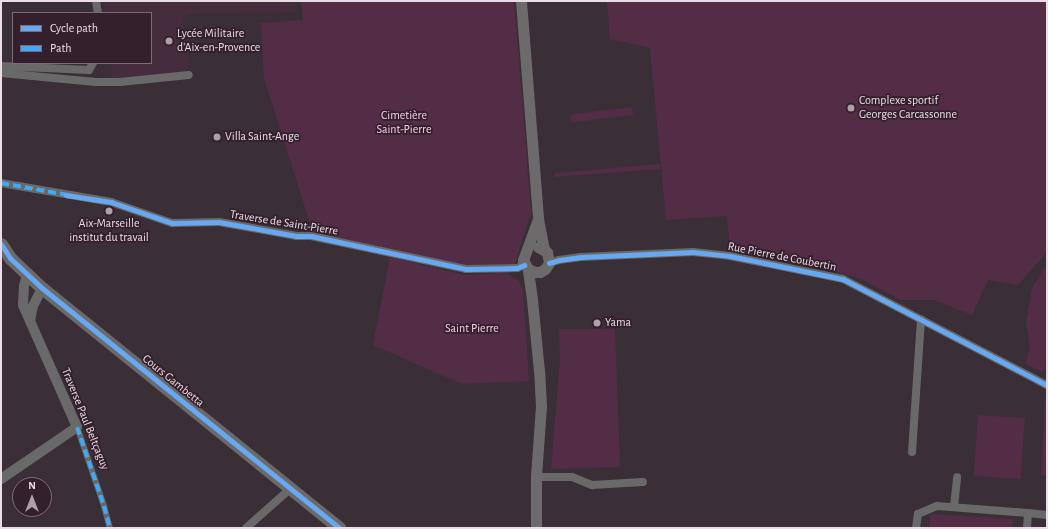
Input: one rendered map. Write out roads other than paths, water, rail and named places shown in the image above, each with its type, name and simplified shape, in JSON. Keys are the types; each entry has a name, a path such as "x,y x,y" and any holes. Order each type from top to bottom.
{"main road":[{"path":"521,1 538,219 550,257 545,269 530,269"},
{"path":"536,528 536,478 541,406 530,269 524,256 528,250 538,219"},
{"name":"Cours Gambetta","path":"1,244 10,258 42,288 339,528"},
{"path":"528,250 537,247 550,257"}],"street":[{"path":"96,1 98,12"},
{"path":"1,66 89,70 92,64"},
{"path":"1,72 96,82 120,82 189,75"},
{"name":"Traverse de Saint-Pierre","path":"1,183 111,202 172,223 215,222 297,236 311,236 466,269 530,269"},
{"name":"Rue Pierre de Coubertin","path":"550,257 693,252 730,256 843,279 1047,385"},
{"name":"Traverse Paul Beltçaguy","path":"27,275 24,286 23,305 77,427 110,528"},
{"path":"30,322 33,306 42,288"},
{"path":"912,452 922,319"},
{"path":"1,479 77,427"},
{"path":"536,478 572,477 592,484 643,482"},
{"path":"954,507 957,477"},
{"path":"246,528 291,488"},
{"path":"916,528 918,514 937,506 1047,515"},
{"path":"1027,528 1028,513"}],"place":[{"name":"Lycée Militaire d'Aix-en-Provence","path":"169,41"},
{"name":"Complexe sportif Georges Carcassonne","path":"851,108"},
{"name":"Villa Saint-Ange","path":"217,137"},
{"name":"Aix-Marseille institut du travail","path":"109,211"},
{"name":"Yama","path":"597,323"}],"park label":[{"name":"Cimetière Saint-Pierre","path":"404,123"},
{"name":"Saint Pierre","path":"472,329"}]}
